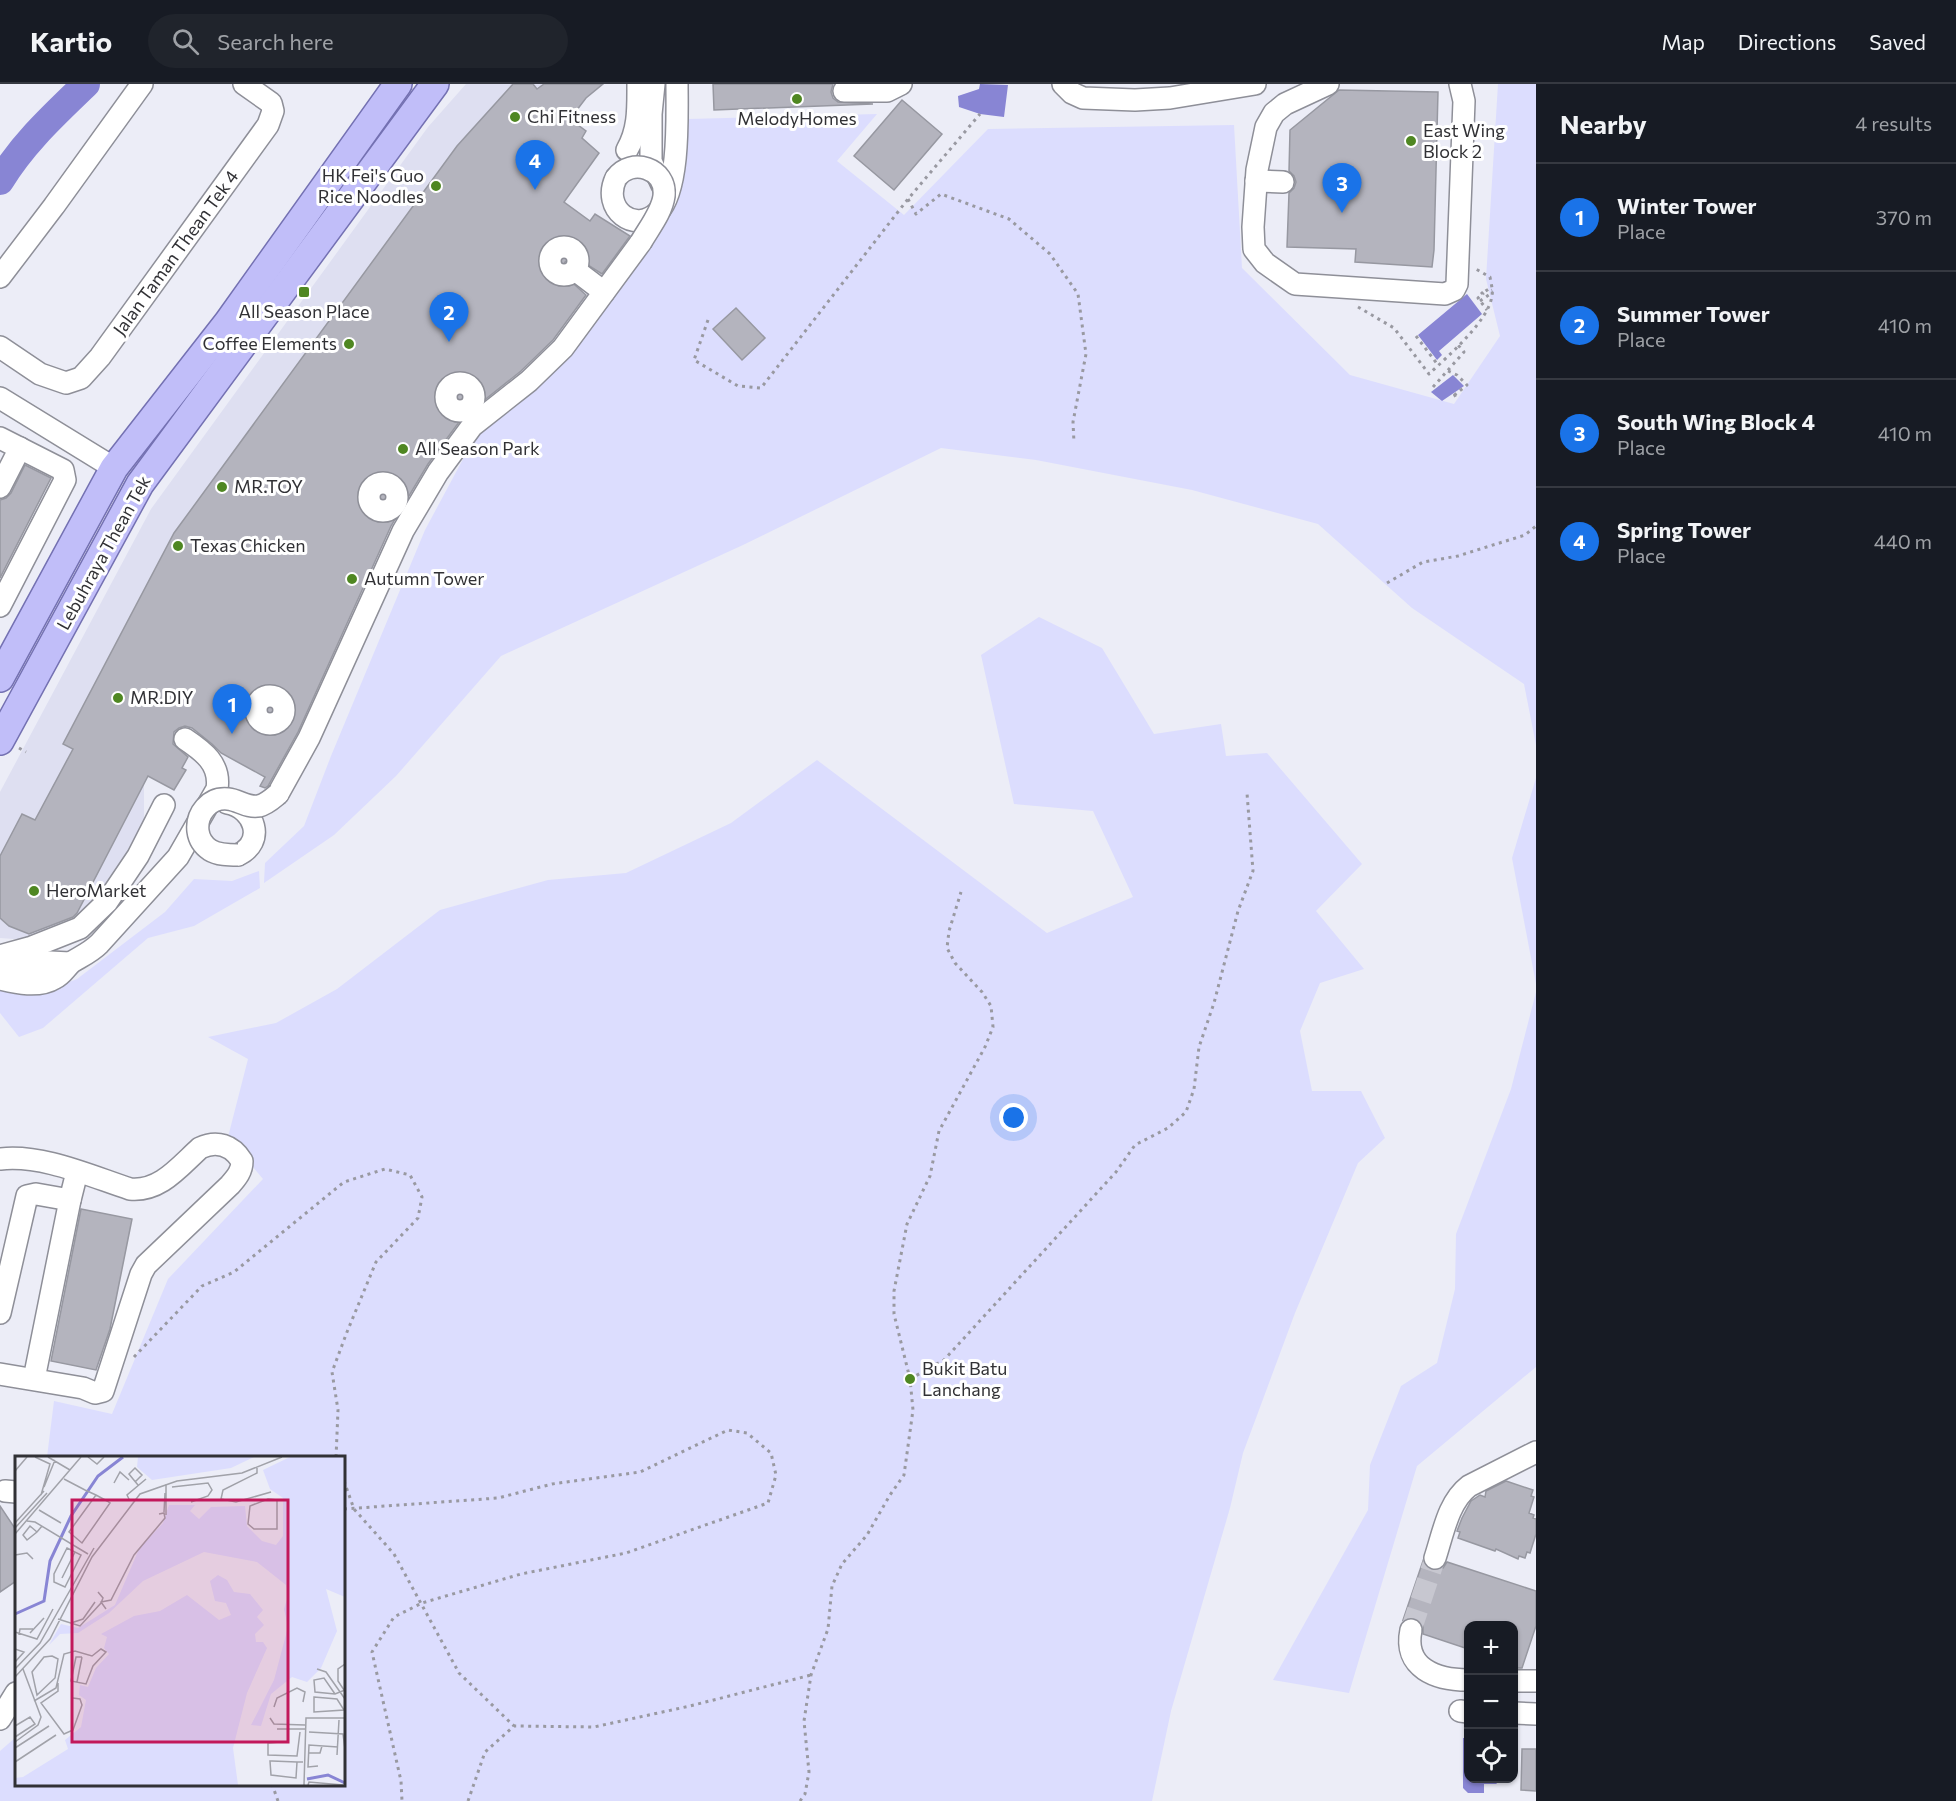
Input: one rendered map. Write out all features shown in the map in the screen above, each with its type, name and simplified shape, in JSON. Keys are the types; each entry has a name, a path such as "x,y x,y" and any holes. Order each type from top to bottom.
{"main road":[{"name":"Lebuhraya Thean Tek","path":"0,678 114,468 228,322 398,84"},
{"name":"Lebuhraya Thean Tek","path":"10,745 140,484 435,84"}],"street":[{"path":"0,277 142,84"},
{"name":"Jalan Taman Thean Tek 4","path":"0,347 40,374 66,384 81,378 100,357 268,124 273,111 271,103 244,84"},
{"path":"627,150 636,128 638,84"},
{"path":"654,84 651,114 651,161 667,194"},
{"path":"203,814 218,804 226,802 243,808 254,825 251,844 238,855 218,854 203,844 198,827 202,810 216,800 226,798 251,807 262,805 278,794 312,730 402,513 438,472 472,426 475,413 529,381 562,348 641,242 658,212 664,197 661,180 656,173 639,166 621,171 612,186 611,195 618,212 634,220 642,220 657,212 667,194 676,159 677,84"},
{"path":"844,91 887,91 901,84"},
{"path":"1063,84 1072,93 1083,98 1135,100 1170,98 1255,84"},
{"path":"1328,84 1285,104 1274,113 1266,127 1261,144 1256,181 1254,249 1265,263 1295,284 1445,294 1454,290 1457,284 1453,187 1464,101 1460,84"},
{"path":"1256,181 1283,182"},
{"path":"575,270 604,292"},
{"path":"0,398 114,468"},
{"path":"0,487 10,443 26,414"},
{"path":"0,606 65,480 63,470 10,443"},
{"path":"283,716 312,730"},
{"path":"0,979 25,984 56,978 70,963 99,944 178,857 216,789 218,779 213,762 207,754 185,739"},
{"path":"0,958 80,928 107,902 138,856 164,805"},
{"path":"0,958 21,965 50,962 70,963"},
{"path":"0,1159 17,1157 36,1160 130,1189 141,1190 153,1188 206,1145 224,1145 232,1148 242,1161 238,1177 146,1265 141,1274 104,1390 95,1393 0,1374"},
{"path":"34,1379 77,1172"},
{"path":"0,1313 27,1196 36,1194 70,1200"},
{"path":"1435,1558 1459,1493 1536,1452"},
{"path":"1411,1630 1410,1652 1422,1669 1436,1675 1464,1679"},
{"path":"1518,1681 1536,1681"},
{"path":"0,1719 15,1695"},
{"path":"1518,1713 1536,1714"}],"path":[{"path":"708,320 694,360 738,386 761,388 908,199 980,114"},
{"path":"908,199 916,214 941,195 1009,219 1050,254 1073,286 1078,294 1086,354 1073,423 1074,443"},
{"path":"1341,287 1344,300 1394,328 1429,374 1476,326 1487,310 1492,291 1490,277 1457,260"},
{"path":"1486,289 1488,292 1492,291"},
{"path":"1480,301 1492,291"},
{"path":"1481,292 1483,294 1478,298 1487,310"},
{"path":"1416,336 1438,365"},
{"path":"1433,387 1464,352 1458,345"},
{"path":"1448,371 1467,384 1452,397 1459,393 1460,395 1454,399"},
{"path":"1387,583 1423,562 1458,556 1525,534 1536,526"},
{"path":"10,745 26,752"},
{"path":"910,1379 944,1360 1116,1172 1135,1145 1168,1128 1186,1112 1194,1089 1199,1047 1214,1003 1238,911 1253,871 1247,793"},
{"path":"800,1801 805,1794 810,1772 804,1721 811,1675 828,1629 832,1586 842,1564 867,1535 904,1475 914,1410 910,1379 894,1314 894,1291 907,1224 930,1176 939,1131 985,1047 993,1027 991,1006 982,992 955,963 947,948 949,931 961,892"},
{"path":"130,1361 202,1286 234,1272 344,1182 385,1169 410,1175 422,1197 418,1218 376,1262 346,1332 332,1372 338,1410 336,1456"},
{"path":"345,1509 498,1498 552,1484 640,1472 728,1430 747,1433 771,1453 776,1474 768,1503 626,1553 521,1574 422,1603 394,1617 372,1652 401,1781 402,1801"},
{"path":"345,1484 354,1509 394,1554 459,1673 514,1726"},
{"path":"468,1801 485,1752 514,1726 594,1727 690,1706 811,1675"},
{"path":"272,1786 278,1801"}],"shaded area":[{"name":"All Season Place","path":"466,84 603,84 586,98 505,206 131,777 144,785 144,819 138,848 116,883 65,928 28,940 0,938 0,792 151,509 428,127"},
{"path":"980,84 1008,85 1004,117 980,114 959,107 958,96 979,89"},
{"path":"1498,84 1536,84 1536,745 1524,684 1412,608 1318,524 1192,490 1036,460 941,448 743,545 501,656 396,776 334,835 264,883 265,863 304,826 425,530 477,433 540,386 572,352 649,247 673,211 681,190 685,169 688,119 877,114 837,161 904,215 988,129 1234,125 1242,268 1350,375 1454,404 1500,336 1486,279"},
{"path":"1467,294 1482,314 1439,351 1442,355 1437,360 1418,335"},
{"path":"1453,375 1464,386 1442,401 1431,392"},
{"path":"1039,617 1102,648 1154,734 1221,724 1226,756 1267,753 1362,864 1316,911 1364,969 1320,983 1300,1031 1312,1091 1361,1091 1385,1138 1358,1163 1295,1313 1243,1453 1230,1508 1171,1711 1152,1801 0,1801 0,1751 15,1738 15,1786 345,1786 345,1456 47,1456 54,1401 112,1414 168,1279 263,1179 228,1137 248,1059 208,1037 276,1023 337,989 440,910 548,880 626,873 731,823 817,760 1047,933 1133,897 1093,811 1014,804 981,655"},
{"path":"1536,778 1536,984 1512,858"},
{"path":"259,871 260,888 194,926 148,938 43,1028 19,1037 0,1013 0,986 44,992 77,979 165,912 194,879 232,881"},
{"path":"1536,992 1536,1367 1417,1466 1349,1693 1273,1680 1368,1510 1370,1465 1401,1386 1437,1363 1455,1289 1456,1234 1511,1089"},
{"path":"1464,1738 1464,1783 1497,1783 1484,1784 1484,1793 1468,1793 1463,1788"}],"building":[{"path":"513,84 533,84 537,89 544,84 603,84 586,98 570,119 586,131 582,138 599,153 564,202 590,221 595,214 630,236 602,274 577,258 571,258 565,262 562,269 564,275 586,295 553,340 521,371 462,418 428,464 391,526 298,732 268,786 265,788 260,786 265,777 221,753 192,728 185,726 179,728 174,732 173,744 188,757 182,768 186,770 174,790 148,776 77,913 73,917 29,934 9,926 0,918 0,856 22,814 35,820 73,749 63,744 174,533 457,146"},
{"name":"MelodyHomes","path":"713,84 833,84 831,92 833,98 838,102 873,104 714,110"},
{"path":"1339,90 1438,92 1432,267 1355,262 1356,249 1287,247 1289,193 1296,182 1289,171 1290,130"},
{"path":"902,100 942,134 894,190 854,156"},
{"path":"736,308 765,338 742,360 713,329"},
{"path":"25,465 51,478 0,578 0,500 11,493"},
{"path":"81,1209 132,1219 110,1329 96,1370 51,1361"},
{"path":"1506,1481 1533,1490 1531,1496 1534,1497 1529,1513 1536,1519 1536,1534 1530,1553 1527,1552 1525,1558 1519,1556 1518,1559 1496,1549 1495,1551 1458,1538 1460,1532 1457,1531 1471,1501 1480,1495 1485,1497 1486,1491"},
{"path":"0,1506 15,1528 15,1582 0,1592"},
{"path":"1423,1561 1426,1567 1432,1570 1443,1568 1447,1562 1536,1591 1536,1626 1522,1668 1518,1668 1518,1621 1464,1621 1464,1648 1423,1634 1423,1625 1418,1619 1412,1617 1403,1620"},
{"path":"1522,1749 1536,1749 1536,1791 1521,1790"}],"waterway":[{"path":"0,181 29,142 86,84"}],"tunnel":[{"path":"1411,1630 1435,1558"}],"place":[{"name":"MelodyHomes","path":"797,99"},
{"name":"Chi Fitness","path":"515,117"},
{"name":"East Wing Block 2","path":"1411,141"},
{"name":"HK Fei's Guo Rice Noodles","path":"436,186"},
{"name":"Spring Tower","path":"535,190"},
{"name":"South Wing Block 4","path":"1342,213"},
{"name":"All Season Place","path":"304,292"},
{"name":"Summer Tower","path":"449,342"},
{"name":"Coffee Elements","path":"349,344"},
{"name":"All Season Park","path":"403,449"},
{"name":"MR.TOY","path":"222,487"},
{"name":"Texas Chicken","path":"178,546"},
{"name":"Autumn Tower","path":"352,579"},
{"name":"MR.DIY","path":"118,698"},
{"name":"Winter Tower","path":"232,734"},
{"name":"HeroMarket","path":"34,891"},
{"name":"Bukit Batu Lanchang","path":"910,1379"}]}
